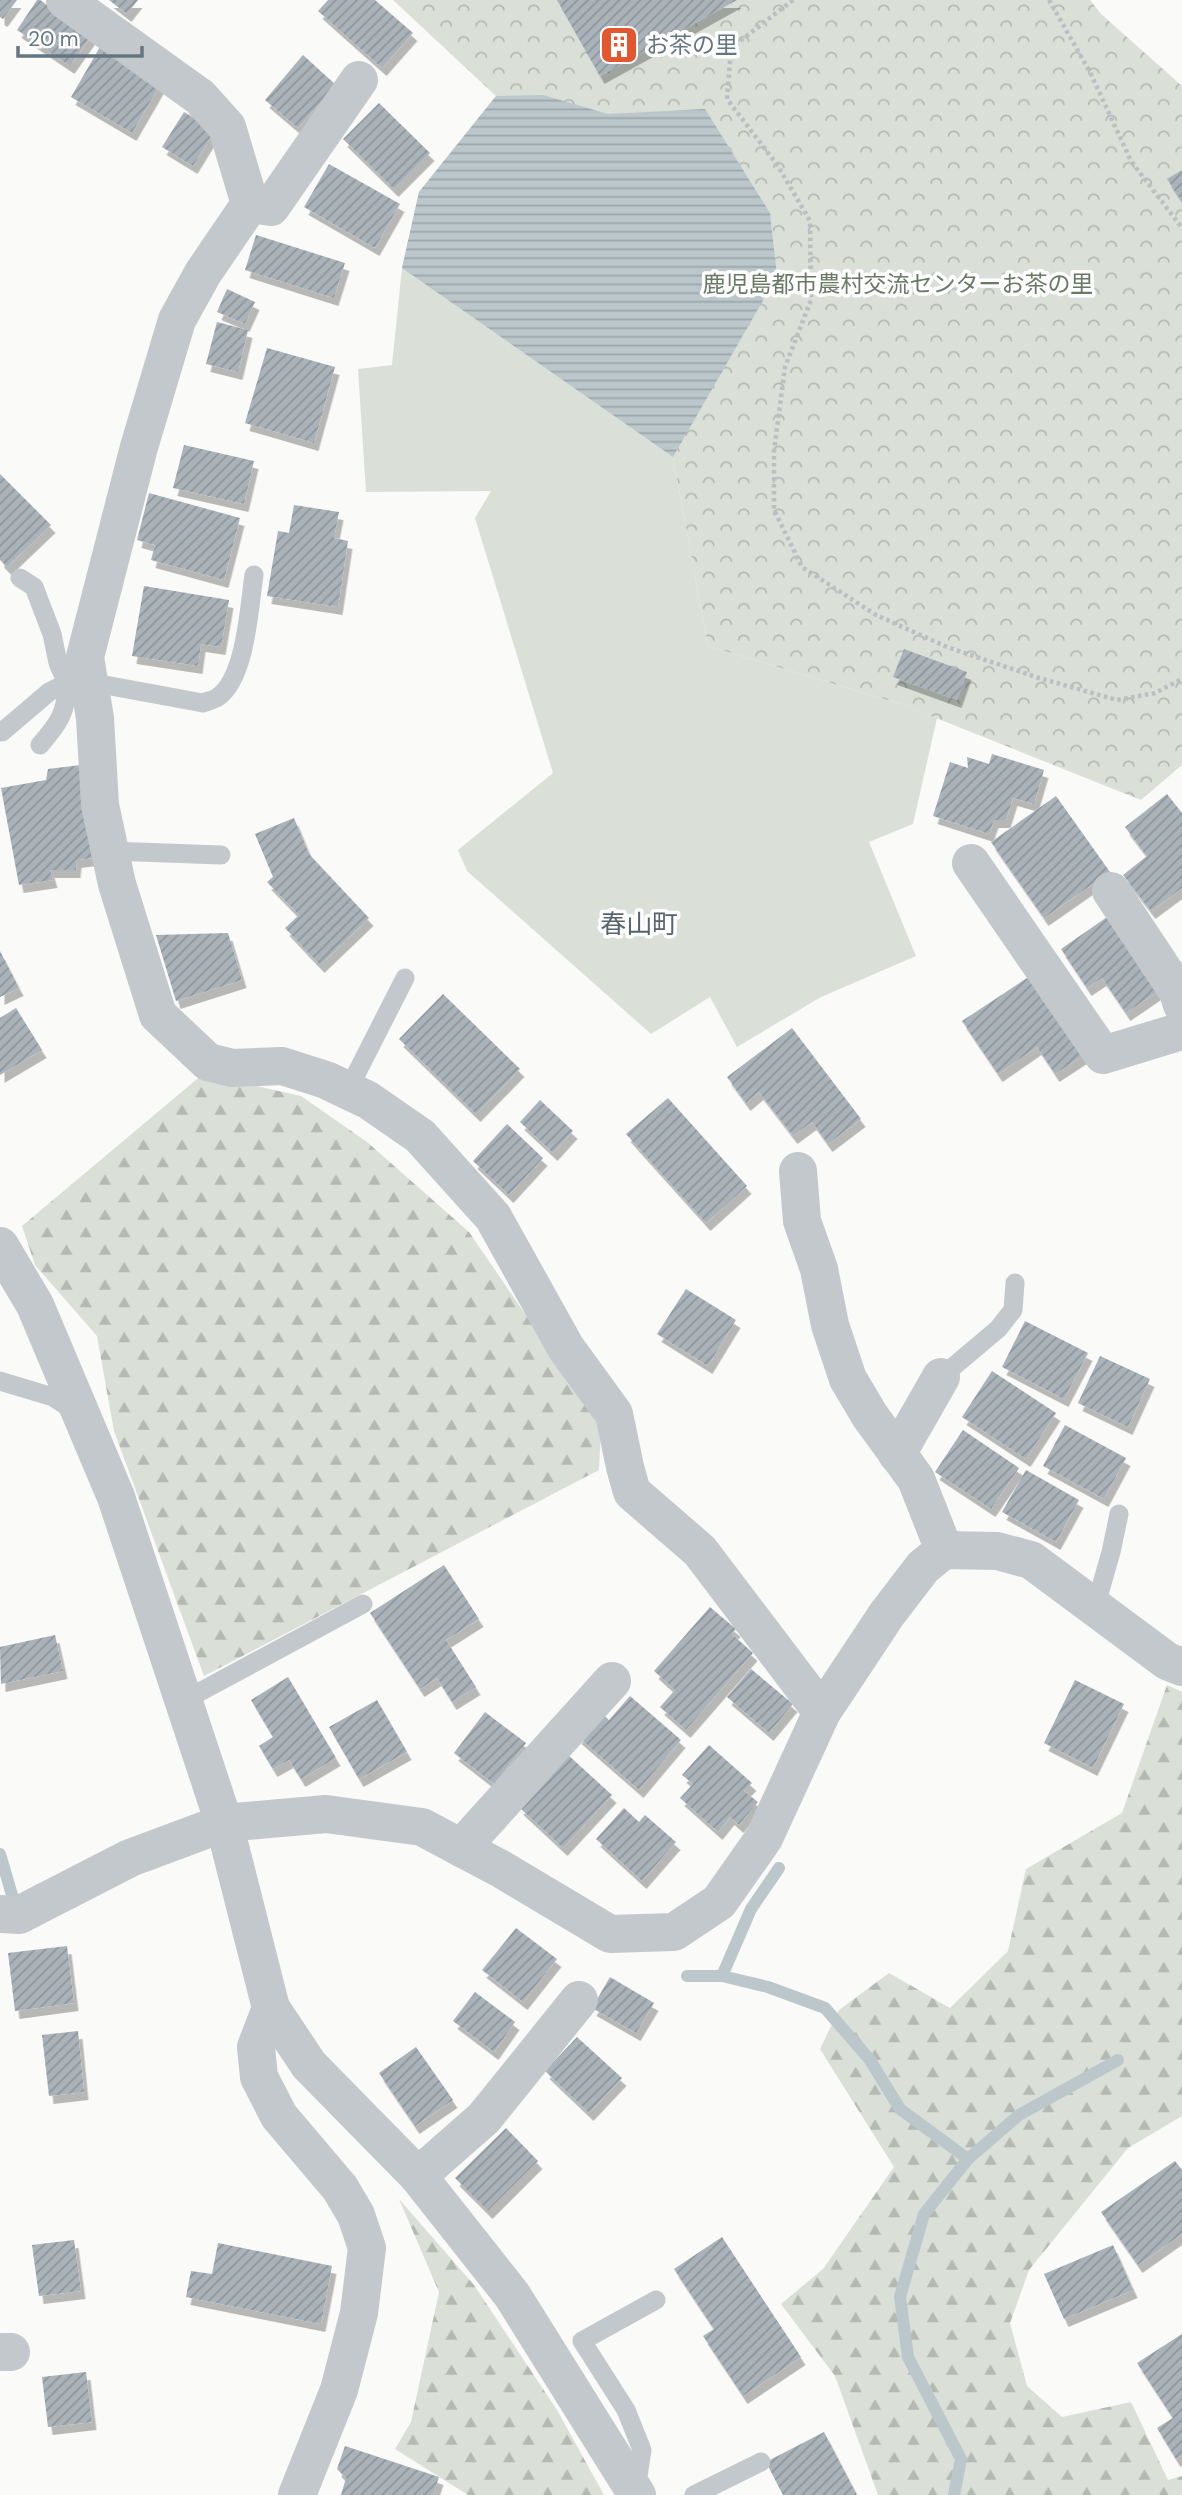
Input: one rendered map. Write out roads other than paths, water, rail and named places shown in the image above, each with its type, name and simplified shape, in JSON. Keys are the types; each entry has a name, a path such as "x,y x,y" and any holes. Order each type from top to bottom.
{"street":[{"path":"65,0 200,97 227,127 250,204"},
{"path":"250,204 271,207 359,80"},
{"path":"250,204 203,273 177,320 139,447 78,683 95,718 100,805 117,884 158,1014 208,1062 232,1068 282,1066 326,1080 368,1100 420,1136 493,1217 566,1348 614,1414 632,1492 700,1551 822,1712"},
{"path":"971,863 1103,1055 1182,1031"},
{"path":"1111,891 1178,992 1182,1005"},
{"path":"798,1171 802,1221 819,1269 830,1325 848,1380 870,1416 916,1479 944,1550"},
{"path":"0,1246 35,1305 117,1497 223,1822 271,2008 309,2065 418,2176 512,2295 636,2494"},
{"path":"897,1454 941,1377"},
{"path":"0,1914 19,1915 130,1858 223,1822 326,1814 422,1827 501,1869 610,1934 674,1932 719,1902 764,1838 822,1712 887,1614 923,1567 944,1550 997,1551 1031,1560 1167,1661 1182,1667"},
{"path":"461,1847 612,1681"},
{"path":"418,2176 484,2118 579,2000"},
{"path":"271,2008 256,2047 259,2077 279,2116 340,2188 356,2216 367,2248 359,2313 339,2390 297,2495"}],"lane":[{"path":"0,730 2,732 49,692 78,683 202,703 218,698 231,683 240,662 254,575"},
{"path":"20,578 34,587 52,634 58,663 78,683"},
{"path":"40,745 59,723 78,683"},
{"path":"110,851 221,855"},
{"path":"348,1090 405,978"},
{"path":"941,1377 998,1329 1013,1310 1015,1283"},
{"path":"0,1381 53,1396 83,1416"},
{"path":"1095,1608 1119,1514"},
{"path":"184,1701 363,1604"},
{"path":"636,2494 642,2450 626,2410 583,2341 656,2300"},
{"path":"694,2495 761,2462"}],"waterway":[{"path":"0,1854 12,1895"},
{"path":"722,1976 751,1909 779,1868"},
{"path":"687,1976 722,1976 768,1987 825,2008 870,2060 900,2109 968,2159"},
{"path":"954,2495 961,2459 908,2357 900,2297 924,2214 968,2159 1019,2115 1118,2060"}],"place":[{"name":"お茶の里","path":"619,45"}],"district":[{"name":"春山町","path":"639,924"}],"park label":[{"name":"鹿児島都市農村交流センターお茶の里","path":"898,284"}]}
